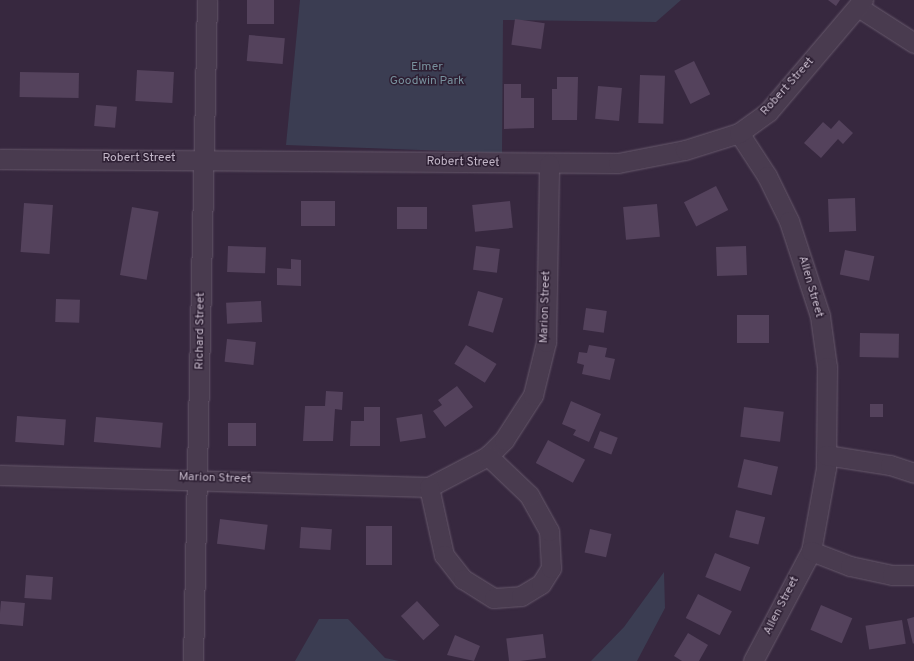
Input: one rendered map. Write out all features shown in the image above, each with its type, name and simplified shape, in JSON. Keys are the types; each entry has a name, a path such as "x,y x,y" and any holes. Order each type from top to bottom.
{"street":[{"name":"Richard Street","path":"193,661 207,0"},
{"name":"Robert Street","path":"0,159 204,159 549,164 618,163 685,150 739,134 768,112 860,3"},
{"path":"860,3 914,43"},
{"name":"Allen Street","path":"739,134 767,176 789,221 816,302 827,367 826,456 811,551 754,661"},
{"name":"Marion Street","path":"0,475 198,478 429,487 488,456 504,440 533,396 546,342 549,164"},
{"path":"429,487 444,555 463,580 494,598 521,596 541,584 551,568 549,531 529,495 488,456"},
{"path":"826,456 890,465 914,473"},
{"path":"811,551 857,568 892,576 914,575"}],"green space":[{"name":"Elmer Goodwin Park","path":"300,0 681,0 656,22 503,20 502,153 286,145"},
{"path":"664,572 665,608 637,661 591,661 624,627"},
{"path":"319,619 348,619 385,658 399,661 295,661"}],"building":[{"path":"247,0 274,0 274,24 247,24"},
{"path":"828,0 840,0 836,6"},
{"path":"515,19 545,23 541,49 511,45"},
{"path":"249,35 285,38 283,64 247,61"},
{"path":"694,61 710,94 690,104 674,71"},
{"path":"137,70 174,72 172,103 135,101"},
{"path":"20,72 79,73 79,98 20,97"},
{"path":"640,75 665,76 663,124 638,123"},
{"path":"557,77 578,77 577,120 552,120 552,89 557,89"},
{"path":"504,84 521,84 521,98 534,98 534,128 504,129"},
{"path":"598,86 622,88 619,121 595,119"},
{"path":"96,105 117,107 115,128 94,126"},
{"path":"839,120 853,133 843,144 838,139 821,158 804,143 823,122 831,129"},
{"path":"716,186 728,210 696,226 684,202"},
{"path":"855,198 856,231 829,232 828,199"},
{"path":"301,201 335,201 335,226 301,226"},
{"path":"510,201 513,228 475,232 472,205"},
{"path":"24,203 53,205 50,254 21,252"},
{"path":"657,204 660,237 626,240 623,207"},
{"path":"132,207 159,212 147,280 120,275"},
{"path":"397,207 427,207 427,229 397,229"},
{"path":"228,246 266,247 265,273 227,272"},
{"path":"476,246 500,249 497,273 473,270"},
{"path":"746,246 747,275 717,276 716,247"},
{"path":"845,250 874,256 869,281 840,274"},
{"path":"291,259 301,260 301,286 277,285 277,268 291,269"},
{"path":"478,291 503,298 493,333 468,326"},
{"path":"56,299 80,300 79,323 55,322"},
{"path":"261,301 262,322 227,324 226,303"},
{"path":"586,308 607,311 604,333 583,330"},
{"path":"737,315 769,315 769,343 737,343"},
{"path":"860,333 899,334 899,358 860,357"},
{"path":"227,339 256,342 253,365 225,362"},
{"path":"466,345 497,364 485,383 454,364"},
{"path":"589,345 607,348 605,357 615,359 610,380 582,374 584,365 577,363 579,352 587,353"},
{"path":"457,386 473,407 445,427 433,411 442,405 438,400"},
{"path":"326,391 343,392 342,410 335,409 333,441 303,441 305,406 325,406"},
{"path":"571,401 601,414 589,442 573,435 576,430 562,424"},
{"path":"870,404 883,404 883,417 870,417"},
{"path":"364,407 380,407 380,446 350,446 351,421 364,421"},
{"path":"744,407 784,412 780,442 740,437"},
{"path":"422,414 426,438 400,442 396,418"},
{"path":"17,416 66,419 64,445 15,442"},
{"path":"96,417 163,423 161,448 94,442"},
{"path":"228,423 256,423 256,446 228,446"},
{"path":"600,431 618,438 611,455 594,448"},
{"path":"548,440 585,460 573,483 536,463"},
{"path":"744,459 778,467 772,495 737,487"},
{"path":"736,510 765,517 758,544 729,537"},
{"path":"220,519 268,525 265,550 217,544"},
{"path":"366,526 392,526 392,565 366,565"},
{"path":"301,527 332,529 330,550 300,548"},
{"path":"590,529 611,534 606,557 585,552"},
{"path":"715,553 750,567 740,591 705,577"},
{"path":"26,575 53,577 51,600 24,598"},
{"path":"698,594 732,611 720,635 686,618"},
{"path":"1,601 25,603 23,626 0,624"},
{"path":"417,601 440,625 423,640 401,616"},
{"path":"821,605 852,618 842,643 810,630"},
{"path":"914,617 914,643 913,644 907,619"},
{"path":"902,620 906,644 869,649 865,626"},
{"path":"688,633 708,645 699,661 682,661 674,656"},
{"path":"543,634 546,658 509,661 506,639"},
{"path":"455,635 480,646 474,661 447,655"}]}
